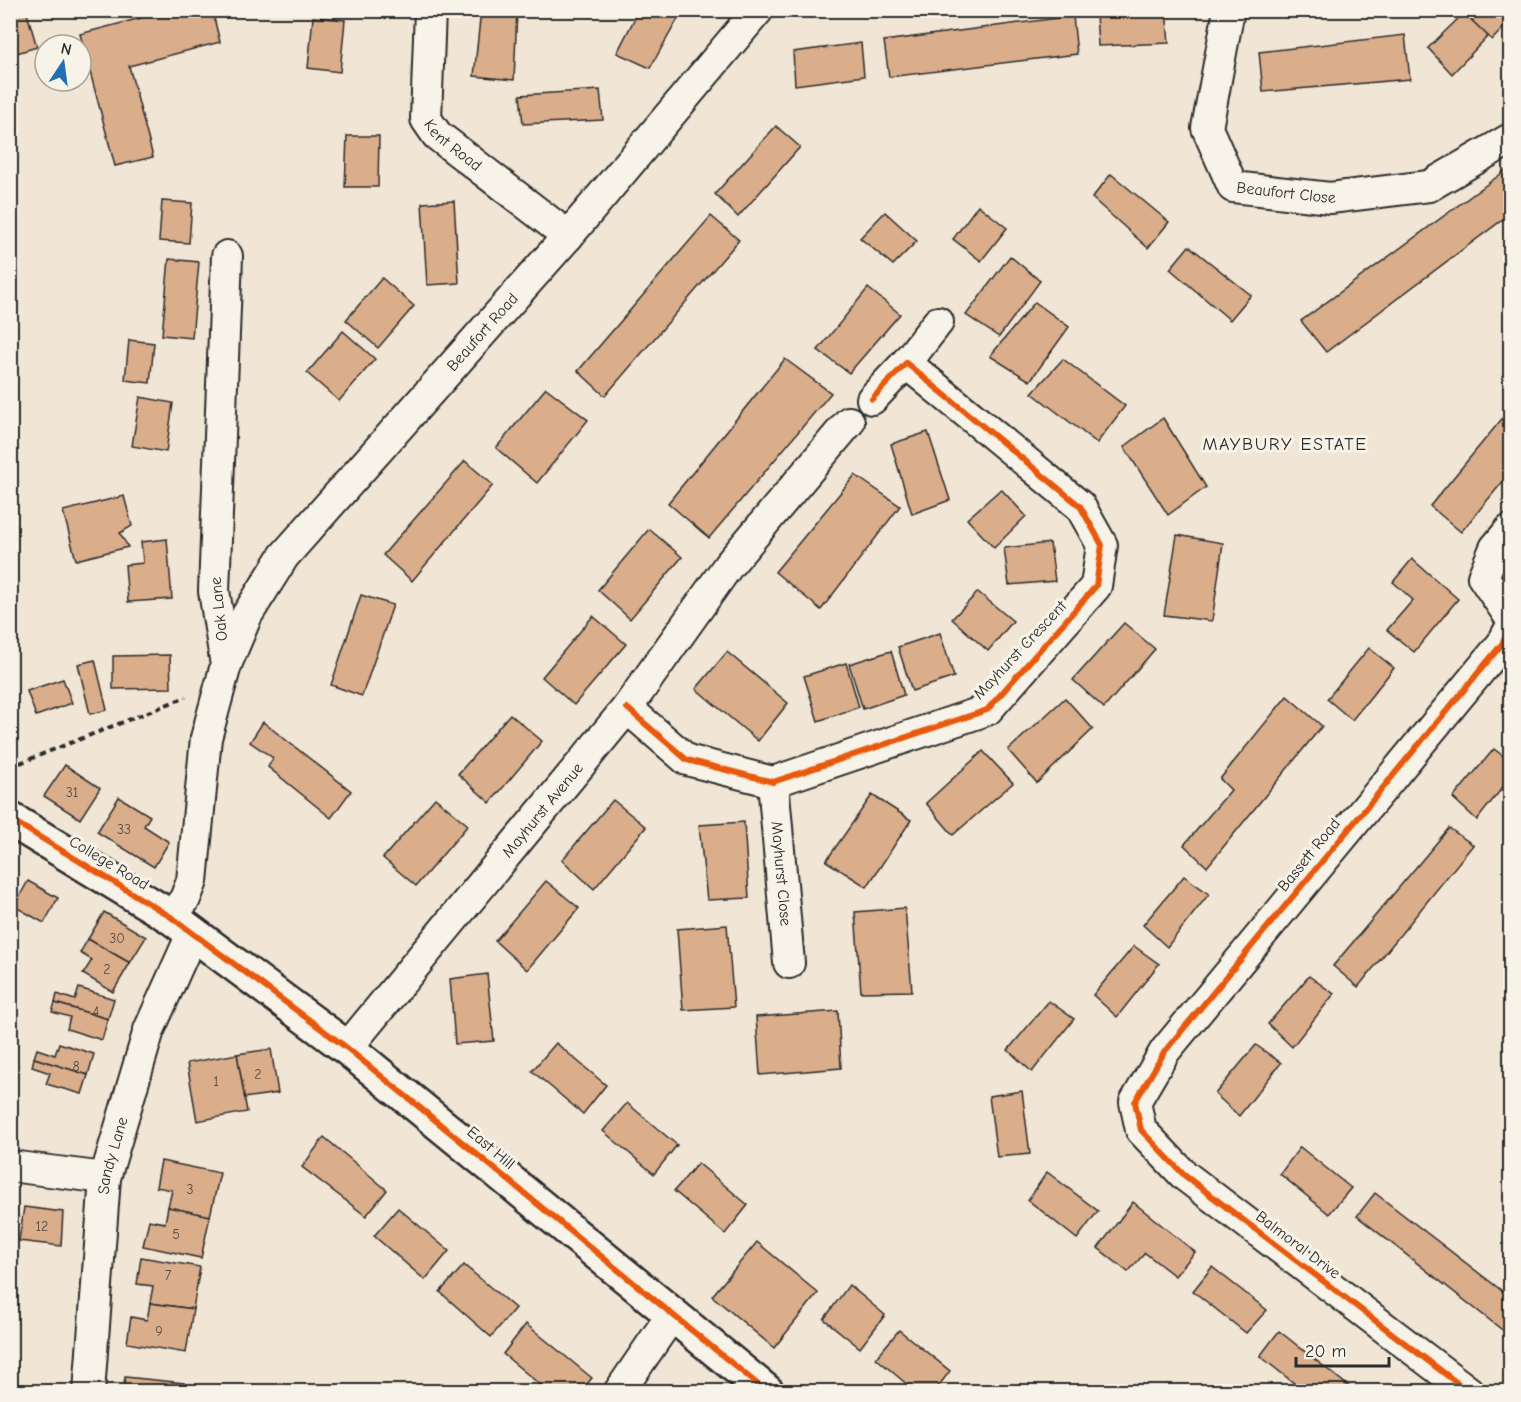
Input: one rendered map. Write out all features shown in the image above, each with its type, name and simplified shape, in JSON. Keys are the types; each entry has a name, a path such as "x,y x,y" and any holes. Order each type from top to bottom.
{"street":[{"name":"Kent Road","path":"430,10 426,120 437,135 568,236"},
{"name":"Beaufort Road","path":"223,674 247,615 284,556 568,236 758,10"},
{"name":"Beaufort Close","path":"1229,10 1207,128 1233,186 1330,198 1429,186 1510,139"},
{"name":"Oak Lane","path":"182,925 185,899 192,881 206,738 223,674 214,591 227,256"},
{"path":"872,399 906,363 938,322"},
{"name":"Mayhurst Crescent","path":"773,782 987,710 1096,586 1102,545 1080,506 906,363"},
{"name":"Mayhurst Avenue","path":"347,1048 627,708 728,566 849,422"},
{"path":"1510,530 1495,548 1483,577 1510,617"},
{"name":"Bassett Road","path":"1135,1102 1165,1052 1502,644 1510,629"},
{"path":"627,708 687,760 773,782"},
{"name":"Mayhurst Close","path":"773,782 789,963"},
{"name":"College Road","path":"10,819 182,925"},
{"name":"East Hill","path":"182,925 347,1048 671,1316 767,1392"},
{"name":"Sandy Lane","path":"89,1392 105,1178 182,925"},
{"name":"Balmoral Drive","path":"1135,1102 1141,1130 1184,1175 1469,1392"},
{"path":"10,1166 105,1178"},
{"path":"619,1392 671,1316"}],"path":[{"path":"10,767 223,674"}],"building":[{"path":"10,10 26,10 33,34 33,48 10,55"},
{"path":"171,10 212,10 220,42 129,66 153,157 115,166 93,83 93,33 84,33"},
{"path":"481,10 517,10 514,80 474,76"},
{"path":"639,10 683,10 650,68 617,53"},
{"path":"1166,10 1169,43 1098,46 1096,14"},
{"path":"1475,10 1510,10 1510,21 1492,40 1468,17"},
{"path":"1464,13 1488,36 1452,74 1428,48"},
{"path":"1073,16 1077,54 889,77 884,41"},
{"path":"313,17 345,20 340,72 308,68"},
{"path":"1405,35 1410,79 1263,92 1259,52"},
{"path":"861,43 864,76 795,85 793,52"},
{"path":"600,90 603,120 523,124 520,95"},
{"path":"776,126 800,147 738,217 715,194"},
{"path":"347,136 379,136 378,187 345,187"},
{"path":"1505,171 1510,178 1510,214 1326,352 1301,321"},
{"path":"1111,174 1169,222 1148,248 1092,198"},
{"path":"162,201 192,203 189,243 159,241"},
{"path":"454,201 459,283 427,285 422,203"},
{"path":"978,205 1007,228 981,261 953,239"},
{"path":"885,212 917,241 893,265 860,238"},
{"path":"711,216 739,240 605,396 578,371"},
{"path":"1189,246 1251,295 1230,320 1170,269"},
{"path":"1010,256 1040,281 999,337 966,315"},
{"path":"169,259 199,262 192,338 162,335"},
{"path":"382,278 414,306 378,348 346,320"},
{"path":"868,288 900,314 849,373 818,350"},
{"path":"1035,302 1069,327 1030,381 990,356"},
{"path":"343,331 375,359 339,401 307,373"},
{"path":"129,340 154,343 150,383 125,380"},
{"path":"785,359 831,393 709,538 668,503"},
{"path":"1063,359 1125,406 1097,443 1032,393"},
{"path":"546,388 588,420 537,483 496,448"},
{"path":"140,397 173,403 166,452 132,446"},
{"path":"1510,409 1510,473 1461,532 1430,506"},
{"path":"1163,418 1206,487 1168,515 1124,447"},
{"path":"928,432 950,500 912,514 891,444"},
{"path":"465,461 493,485 412,581 383,555"},
{"path":"855,475 900,506 821,610 775,572"},
{"path":"1001,489 1026,516 994,548 967,519"},
{"path":"124,496 132,526 120,533 128,547 76,560 63,511"},
{"path":"649,529 682,557 630,619 598,590"},
{"path":"1177,535 1223,543 1212,621 1164,615"},
{"path":"167,539 172,599 128,602 125,565 143,563 141,542"},
{"path":"1050,543 1055,581 1009,585 1004,548"},
{"path":"1412,559 1458,599 1414,652 1387,630 1413,600 1393,582"},
{"path":"978,592 1013,621 988,651 952,619"},
{"path":"361,595 393,605 362,696 331,685"},
{"path":"593,616 626,644 574,705 542,677"},
{"path":"1124,623 1155,649 1104,708 1073,680"},
{"path":"940,633 954,677 912,691 898,647"},
{"path":"1369,648 1394,668 1352,720 1327,699"},
{"path":"891,651 904,695 863,709 849,664"},
{"path":"727,652 788,703 758,741 696,689"},
{"path":"170,655 171,688 113,689 113,656"},
{"path":"95,660 107,710 90,714 78,664"},
{"path":"846,663 859,707 818,721 804,676"},
{"path":"63,679 72,703 36,716 27,691"},
{"path":"1287,696 1322,726 1207,867 1184,845 1231,790 1220,779"},
{"path":"1065,698 1093,729 1037,783 1008,750"},
{"path":"510,714 542,741 490,803 458,774"},
{"path":"263,722 351,791 331,818 268,767 273,758 250,742"},
{"path":"1494,749 1510,761 1510,778 1477,820 1453,798"},
{"path":"983,751 1013,783 953,835 926,803"},
{"path":"65,765 100,788 80,819 44,796"},
{"path":"872,795 911,820 867,887 826,861"},
{"path":"119,797 150,816 144,826 169,842 154,867 97,832"},
{"path":"435,798 468,825 416,886 383,858"},
{"path":"613,800 646,827 594,889 562,860"},
{"path":"744,822 749,898 707,900 699,825"},
{"path":"1449,828 1473,845 1358,987 1333,966"},
{"path":"1184,876 1209,894 1167,947 1143,925"},
{"path":"28,881 58,898 44,923 14,906"},
{"path":"546,881 579,908 527,970 495,941"},
{"path":"905,908 912,991 861,992 855,912"},
{"path":"104,912 146,937 130,963 88,939"},
{"path":"727,925 734,1007 683,1010 677,929"},
{"path":"88,939 130,963 113,992 83,974 92,960 80,953"},
{"path":"1134,946 1159,964 1117,1017 1093,995"},
{"path":"487,974 494,1041 455,1044 450,979"},
{"path":"1309,976 1334,994 1292,1047 1268,1024"},
{"path":"79,988 114,999 108,1019 55,1003 57,994 75,1000"},
{"path":"1049,1001 1074,1019 1032,1072 1008,1050"},
{"path":"55,1003 108,1019 102,1040 67,1029 70,1017 52,1012"},
{"path":"838,1011 841,1068 760,1075 756,1017"},
{"path":"59,1043 94,1054 88,1075 34,1058 37,1049 55,1055"},
{"path":"556,1043 606,1085 583,1114 532,1071"},
{"path":"1256,1045 1281,1063 1239,1116 1215,1094"},
{"path":"271,1049 278,1093 244,1098 237,1054"},
{"path":"237,1054 247,1112 197,1121 187,1063"},
{"path":"34,1058 88,1075 82,1094 46,1084 50,1073 32,1067"},
{"path":"1022,1091 1030,1154 997,1157 989,1096"},
{"path":"627,1103 677,1145 654,1174 603,1131"},
{"path":"324,1137 387,1190 366,1216 302,1167"},
{"path":"1300,1147 1351,1188 1329,1214 1280,1174"},
{"path":"161,1161 220,1173 210,1216 168,1207 172,1190 156,1187"},
{"path":"698,1163 748,1205 725,1234 674,1191"},
{"path":"1047,1172 1098,1211 1077,1239 1028,1200"},
{"path":"1375,1193 1510,1297 1510,1336 1357,1216"},
{"path":"1133,1202 1195,1252 1175,1276 1145,1253 1128,1272 1098,1248"},
{"path":"24,1207 63,1212 61,1246 19,1241"},
{"path":"168,1207 210,1216 201,1258 143,1246 149,1220 165,1223"},
{"path":"398,1208 449,1251 425,1280 374,1236"},
{"path":"757,1242 818,1293 774,1348 712,1296"},
{"path":"141,1257 200,1267 193,1309 150,1303 153,1286 137,1284"},
{"path":"464,1265 515,1308 491,1337 440,1292"},
{"path":"1212,1267 1267,1310 1246,1333 1193,1291"},
{"path":"849,1285 885,1315 860,1348 824,1319"},
{"path":"150,1303 193,1309 186,1353 127,1343 131,1317 147,1320"},
{"path":"526,1324 592,1378 580,1392 549,1392 503,1354"},
{"path":"899,1330 950,1371 934,1392 916,1392 876,1358"},
{"path":"1279,1331 1356,1392 1305,1392 1260,1356"},
{"path":"125,1377 184,1383 183,1392 123,1392"}],"cycle path":[{"path":"627,708 687,760 773,782 987,710 1096,586 1102,545 1080,506 906,363 872,399"},
{"path":"1469,1392 1184,1175 1141,1130 1135,1102 1165,1051 1502,644 1510,629"},
{"path":"10,819 171,917 347,1048 767,1392"}],"district":[{"name":"MAYBURY ESTATE","path":"1285,444"}]}
